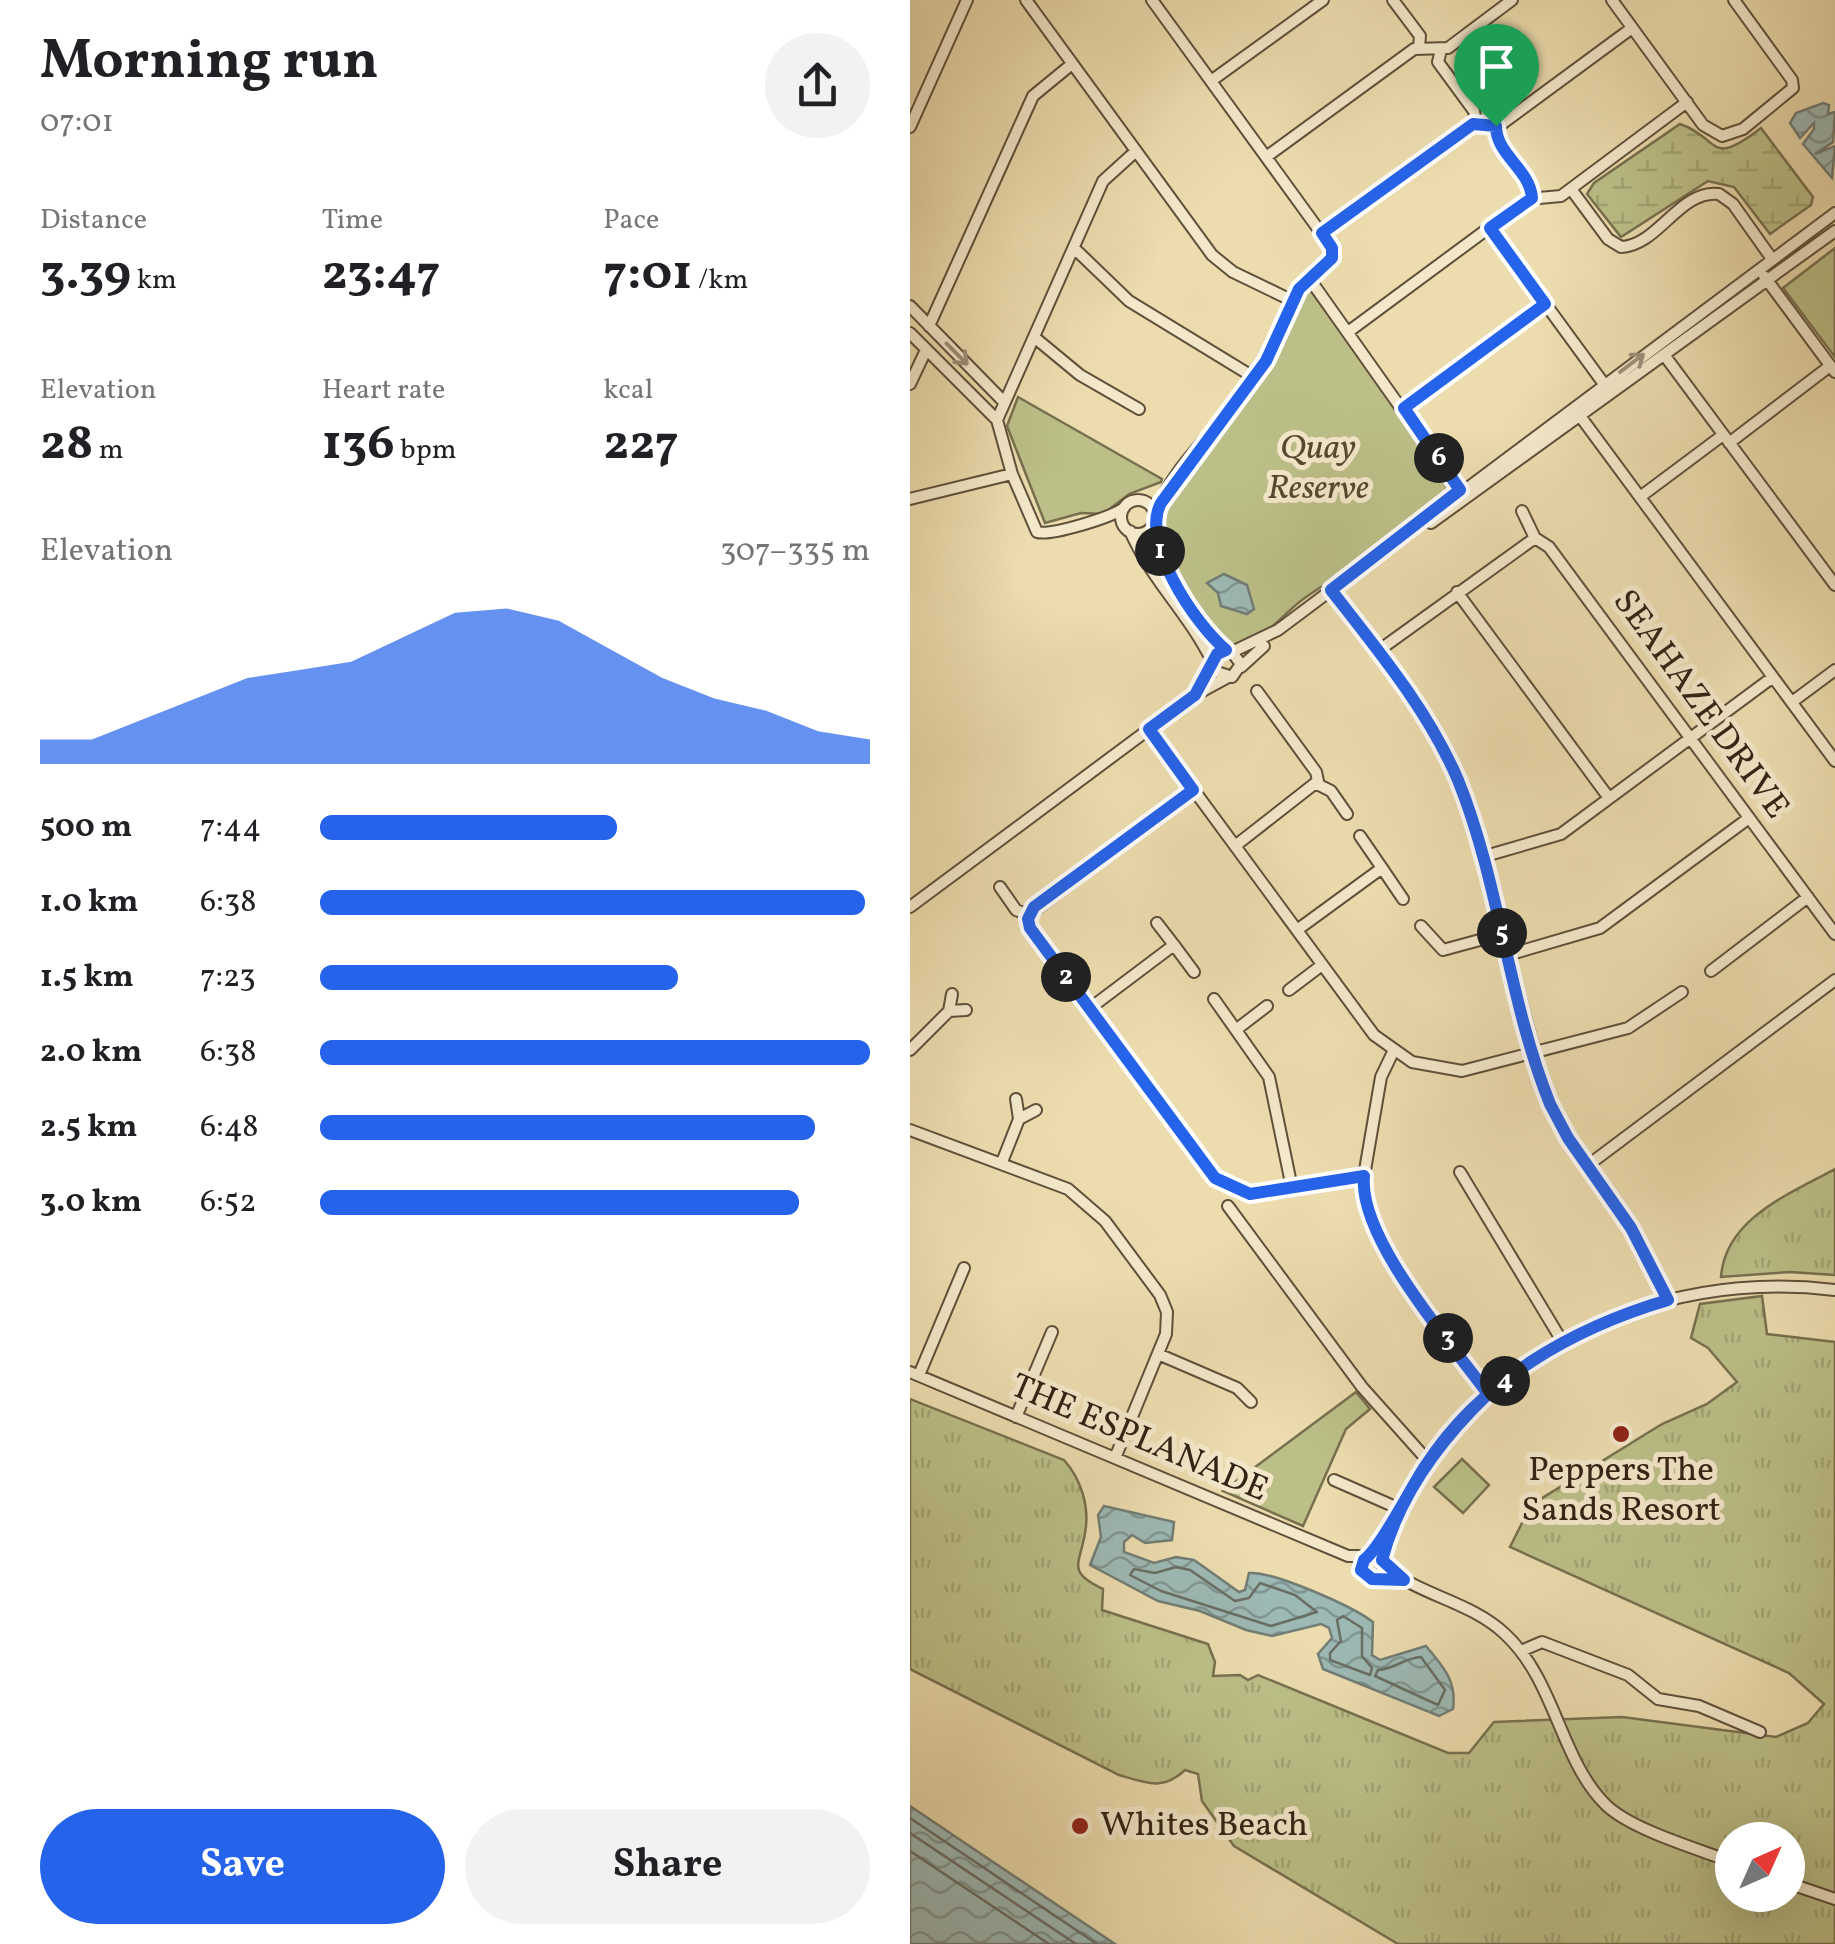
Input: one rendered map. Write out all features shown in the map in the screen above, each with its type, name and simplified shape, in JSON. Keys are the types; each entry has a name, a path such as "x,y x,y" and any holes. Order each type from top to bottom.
{"street":[{"path":"910,127 967,0"},
{"path":"1026,0 1220,264 1293,301"},
{"path":"1211,81 1323,0"},
{"path":"1394,0 1420,36 1420,47"},
{"path":"1476,123 1474,110 1438,62 1441,50 1512,0"},
{"path":"1612,0 1709,131 1729,135 1794,88 1734,0"},
{"path":"1090,522 1144,533 1173,483 1255,378 1293,301 1309,278 1332,258 1332,248 1322,233 1156,2"},
{"path":"1322,233 1476,123 1496,126 1632,28"},
{"path":"1266,157 1420,47 1441,50"},
{"path":"929,326 1033,96 1072,64"},
{"path":"1348,332 1532,198 1554,199 1571,189 1687,102"},
{"path":"1496,126 1496,140 1531,186 1532,198"},
{"path":"997,420 1106,175 1136,150"},
{"path":"1571,189 1608,239 1621,248 1635,244 1703,195 1719,194 1734,204 1772,259"},
{"path":"910,906 1195,695 1228,678 1574,406 1835,213"},
{"path":"1490,228 1604,384"},
{"path":"1462,494 1581,417 1835,231"},
{"path":"1074,248 1130,301 1255,378"},
{"path":"1640,497 1832,369 1759,269"},
{"path":"1309,278 1462,494"},
{"path":"1404,408 1545,304"},
{"path":"910,306 1004,402"},
{"path":"910,334 997,420 1012,474 1036,532 1046,534 1090,522 1173,483"},
{"path":"1034,337 1080,375 1139,409"},
{"path":"910,384 926,350"},
{"path":"1665,356 1835,586"},
{"path":"1574,406 1835,761"},
{"path":"910,499 1012,474"},
{"path":"1140,500 1152,507 1158,548 1183,595 1241,667"},
{"path":"1124,508 1121,517 1146,567 1190,618 1220,675 1228,678"},
{"name":"SEAHAZE DRIVE","path":"1522,511 1535,538 1546,543 1835,934"},
{"path":"1378,651 1535,538"},
{"path":"1195,695 1214,664 1230,650 1268,637 1333,592"},
{"path":"1333,592 1378,651 1449,761 1482,858 1534,1053 1555,1114 1631,1228 1668,1300"},
{"path":"1457,592 1609,798"},
{"path":"1792,702 1835,670"},
{"path":"1482,858 1552,839 1773,677"},
{"path":"1257,691 1316,772 1317,784"},
{"path":"1149,729 1374,1035 1394,1052 1420,1065 1454,1071 1534,1053 1638,1024 1682,992"},
{"path":"1317,784 1333,794 1346,814"},
{"path":"1235,846 1317,784"},
{"path":"1029,915 1193,790"},
{"path":"1508,956 1600,928 1749,818"},
{"path":"1360,836 1403,900"},
{"path":"1296,930 1382,868"},
{"path":"1000,887 1016,910 1029,915"},
{"path":"1711,971 1808,897"},
{"path":"1029,915 1030,928 1215,1178 1250,1194 1364,1176"},
{"path":"1158,923 1194,972"},
{"path":"1421,926 1443,950 1502,934"},
{"path":"1089,1009 1174,945"},
{"path":"1288,990 1322,965"},
{"path":"1587,1166 1835,980"},
{"path":"910,1050 949,1011 952,994"},
{"path":"1214,1000 1274,1087 1292,1188"},
{"path":"1237,1030 1267,1006"},
{"path":"949,1011 966,1010"},
{"path":"1394,1052 1381,1076 1364,1176 1364,1201 1375,1235 1488,1394"},
{"path":"1002,1162 1018,1119 1016,1099"},
{"path":"1018,1119 1036,1110"},
{"path":"910,1130 1057,1182 1105,1221 1164,1304 1168,1328 1114,1458"},
{"path":"1460,1172 1562,1341"},
{"path":"1228,1206 1364,1388 1428,1461"},
{"path":"914,1373 964,1268"},
{"path":"1361,1570 1428,1461 1488,1394 1562,1341 1611,1318 1668,1300 1743,1287 1835,1290"},
{"path":"1016,1417 1052,1332"},
{"path":"1158,1354 1238,1388 1251,1402"},
{"name":"THE ESPLANADE","path":"914,1373 1348,1556 1383,1563 1404,1580 1486,1620 1521,1651 1546,1691 1587,1778 1610,1809 1715,1855"},
{"path":"1334,1480 1400,1509"},
{"path":"1379,1578 1400,1509"},
{"name":"THE ESPLANADE","path":"1348,1556 1368,1578 1404,1580"},
{"path":"1521,1651 1542,1642 1628,1675 1658,1699 1699,1706 1760,1732"},
{"path":"1805,1889 1835,1899"}],"green space":[{"path":"1680,124 1723,148 1732,147 1761,128 1813,197 1811,205 1770,234 1734,187 1708,181 1621,237 1587,194 1594,183"},
{"path":"1835,248 1835,357 1783,288"},
{"name":"Quay Reserve","path":"1310,290 1425,444 1447,488 1399,534 1306,597 1261,635 1228,645 1199,613 1172,570 1160,540 1161,515 1164,505 1270,368 1304,293"},
{"path":"1018,397 1162,479 1161,482 1129,494 1103,514 1081,513 1045,523 1007,426"},
{"path":"1835,1169 1835,1275 1790,1272 1721,1277 1725,1257 1747,1224 1780,1199"},
{"path":"1762,1296 1767,1334 1835,1342 1835,1944 1398,1944 1234,1846 1202,1801 1198,1774 1185,1770 1162,1783 1119,1775 910,1669 910,1399 1064,1460 1085,1503 1086,1523 1078,1566 1084,1577 1103,1589 1102,1610 1208,1644 1215,1662 1213,1676 1240,1675 1248,1680 1258,1675 1448,1753 1469,1753 1494,1722 1622,1717 1776,1737 1808,1723 1824,1704 1789,1673 1510,1547 1531,1505 1662,1424 1707,1404 1737,1382 1708,1348 1691,1338 1700,1304"},
{"path":"1356,1392 1370,1409 1346,1429 1303,1526 1223,1491"},
{"path":"1462,1459 1489,1485 1463,1513 1434,1487"}],"water":[{"path":"1823,103 1829,105 1828,114 1835,112 1833,142 1815,154 1835,146 1832,178 1803,144 1814,123 1800,138 1790,123 1796,113"},
{"path":"1224,574 1247,585 1254,609 1247,614 1221,606 1218,593 1207,583"},
{"path":"1104,1506 1174,1522 1172,1540 1145,1543 1132,1535 1124,1542 1124,1552 1154,1563 1176,1557 1194,1560 1239,1592 1245,1590 1249,1573 1312,1591 1373,1622 1372,1655 1380,1660 1426,1646 1451,1682 1453,1709 1439,1716 1323,1669 1318,1654 1332,1638 1329,1628 1321,1624 1272,1636 1246,1630 1200,1611 1158,1601 1090,1565 1101,1537 1098,1515"},
{"path":"910,1806 1115,1944 910,1944"}],"place":[{"name":"Peppers The Sands Resort","path":"1621,1434"},
{"name":"Whites Beach","path":"1080,1826"}],"route":[{"path":"1496,126 1473,124 1322,233 1332,248 1332,258 1299,289 1266,361 1156,511 1152,526 1158,548 1191,608 1226,650 1217,654 1209,676 1195,695 1149,729 1193,790 1034,907 1028,919 1030,928 1215,1178 1250,1194 1364,1176 1364,1201 1375,1235 1488,1394 1428,1461 1400,1509 1382,1560 1404,1580 1375,1580 1364,1576 1364,1560 1376,1547 1428,1461 1451,1432 1488,1394 1562,1341 1611,1318 1668,1300 1631,1228 1568,1138 1550,1104 1472,820 1449,761 1428,722 1331,590 1460,490 1404,408 1545,304 1490,228 1532,198 1531,186 1496,140 1496,126"}]}
